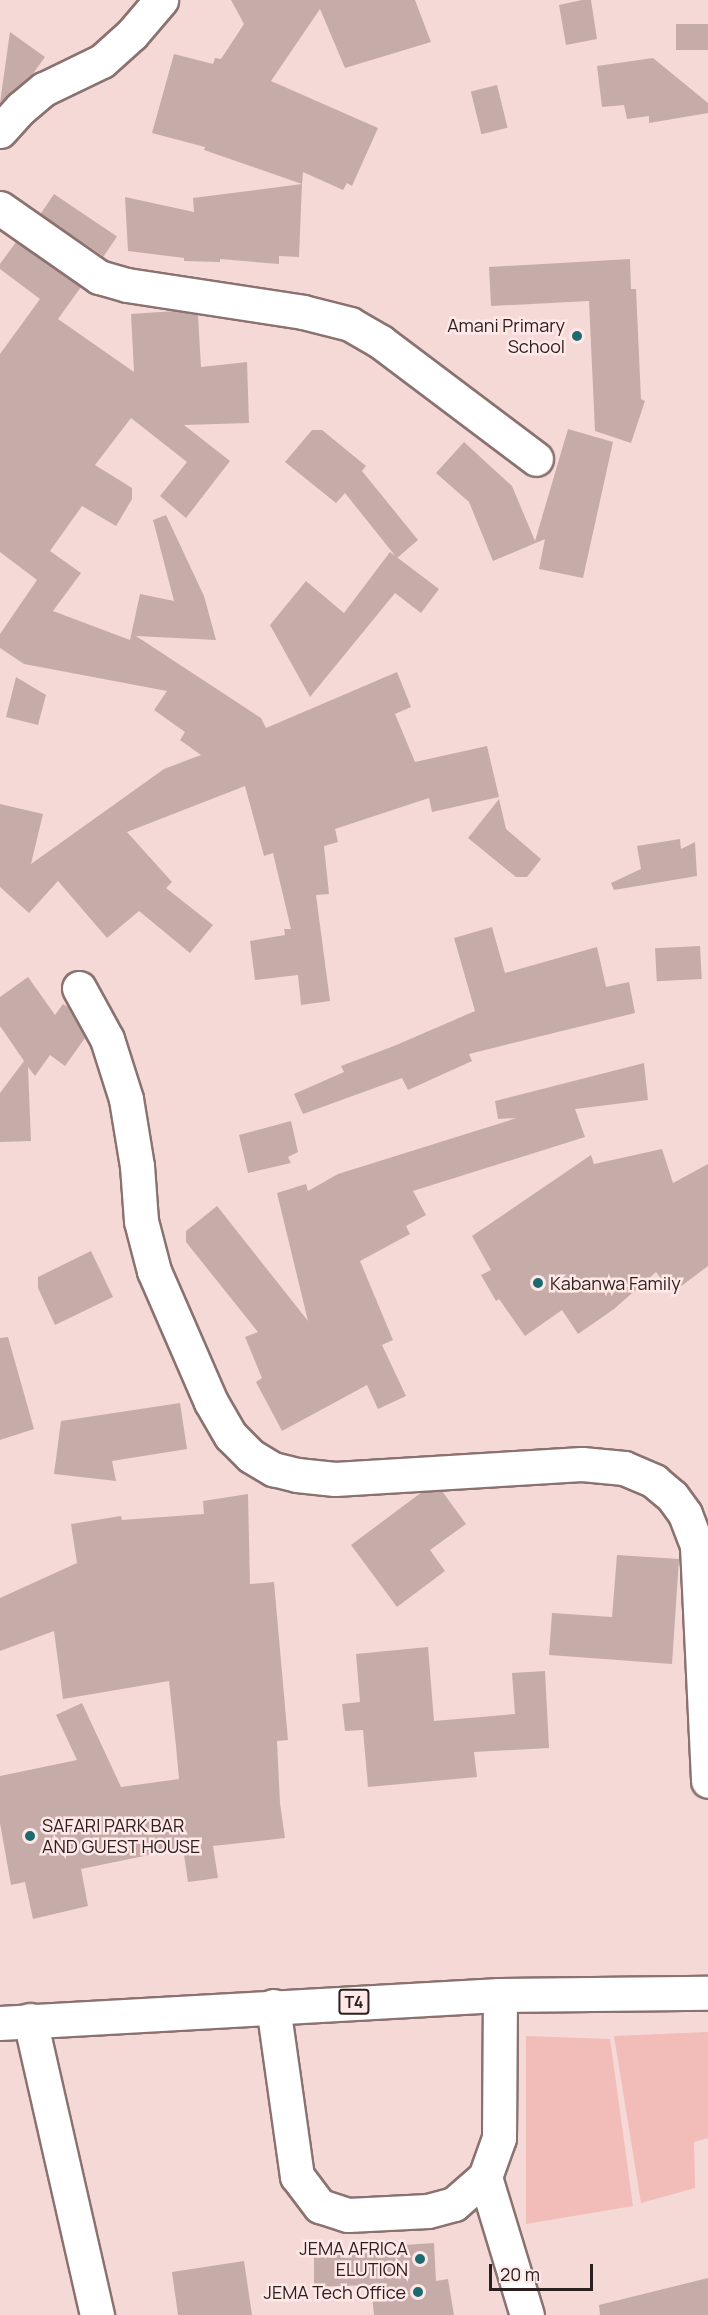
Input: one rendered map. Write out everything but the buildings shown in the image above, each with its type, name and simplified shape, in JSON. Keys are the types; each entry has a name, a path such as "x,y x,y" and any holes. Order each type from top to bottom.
{"main road":[{"path":"0,131 21,108 44,89 102,61 132,34 162,0"},
{"path":"0,208 99,277 127,285 303,312 350,324 381,342 536,459"},
{"path":"79,988 106,1039 126,1099 137,1166 141,1221 154,1271 211,1402 231,1436 250,1456 273,1469 297,1475 335,1479 582,1464 624,1468 654,1481 679,1505 697,1546 708,1780"},
{"name":"T4","path":"15,2022 500,1995 708,1994"},
{"path":"273,2007 297,2176 320,2206 348,2215 428,2211 454,2204 485,2176 499,2138 500,1995"},
{"path":"15,2022 97,2315"},
{"path":"485,2176 527,2315"}],"shaded area":[{"path":"708,2032 708,2138 694,2142 695,2188 641,2203 614,2036"},
{"path":"526,2036 610,2039 633,2206 526,2224"}],"place":[{"name":"Amani Primary School","path":"577,336"},
{"name":"Kabanwa Family","path":"538,1283"},
{"name":"SAFARI PARK BAR AND GUEST HOUSE","path":"30,1836"},
{"name":"JEMA AFRICA ELUTION","path":"420,2259"},
{"name":"JEMA Tech Office","path":"418,2292"}]}
